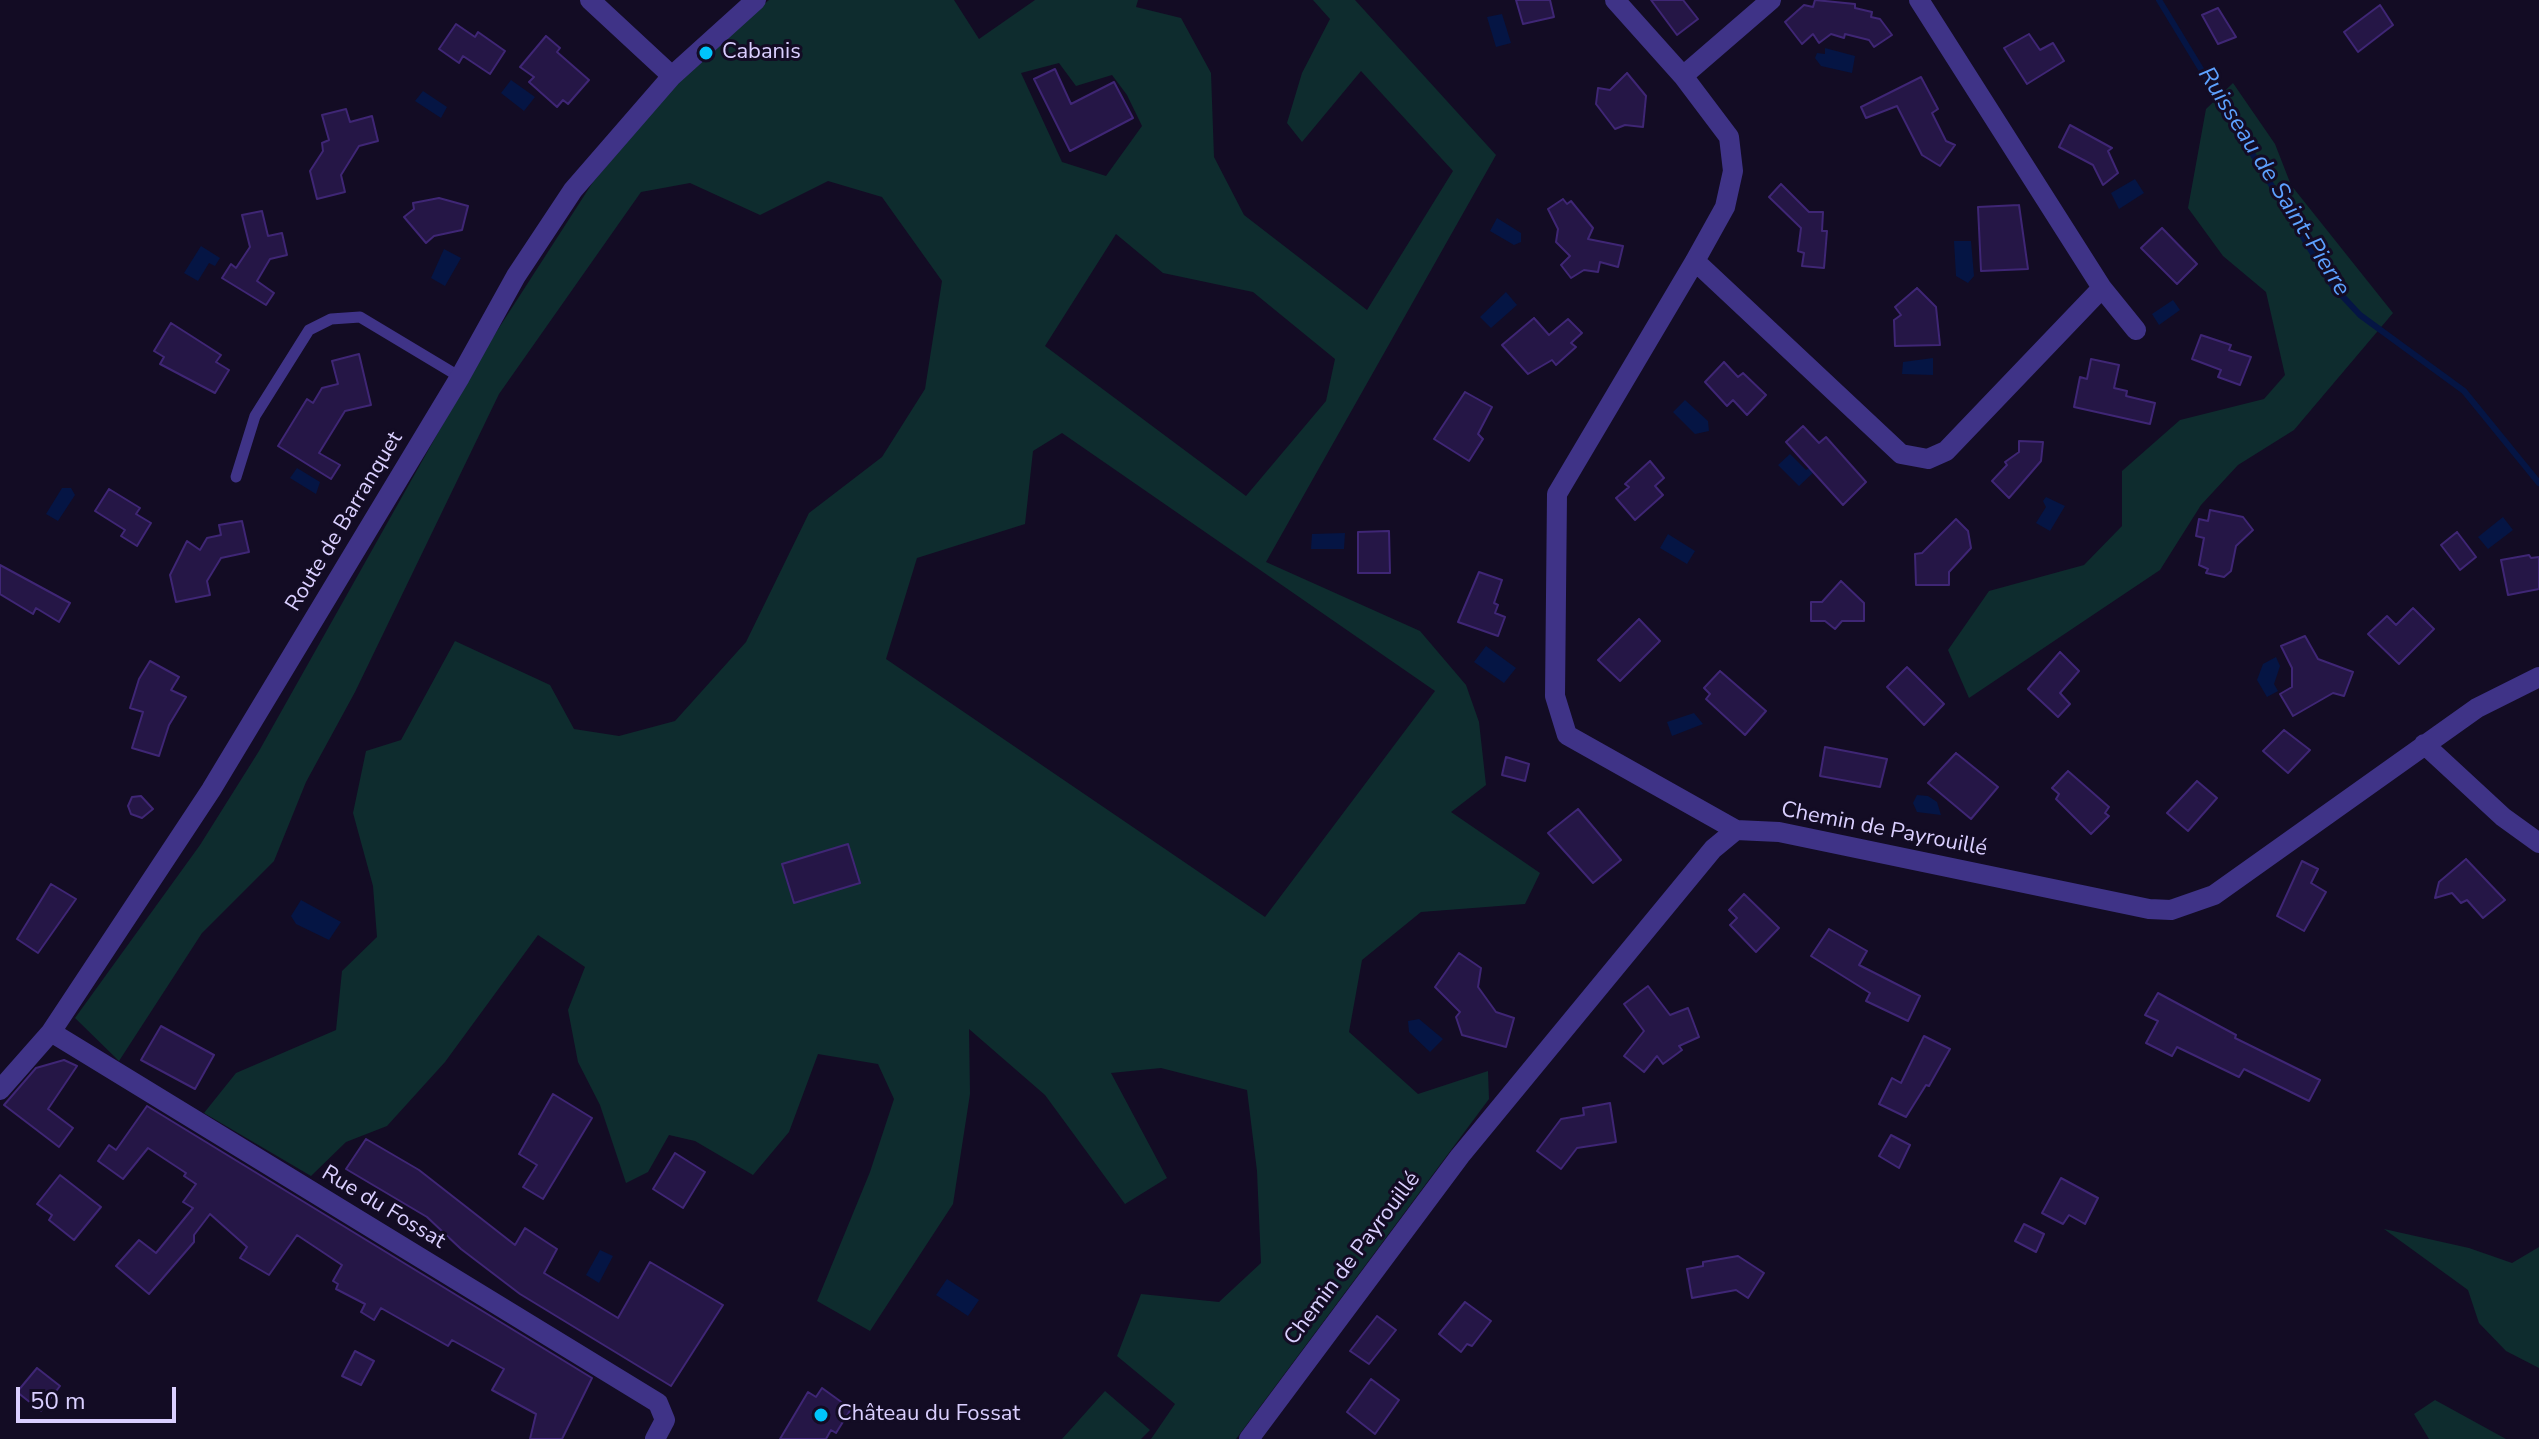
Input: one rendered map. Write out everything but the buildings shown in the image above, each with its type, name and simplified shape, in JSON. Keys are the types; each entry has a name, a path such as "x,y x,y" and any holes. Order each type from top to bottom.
{"street":[{"path":"590,0 672,76"},
{"name":"Route de Barranquet","path":"0,1090 51,1032 211,790 460,377 516,276 573,190 672,76 756,0"},
{"path":"1615,0 1683,76 1729,137 1733,171 1725,207 1557,494 1555,696 1567,735 1736,830"},
{"path":"1683,76 1771,0"},
{"path":"1919,0 2102,288 2136,330"},
{"path":"1695,261 1901,454 1928,459 1946,451 2102,288"},
{"name":"Chemin de Payrouillé","path":"1249,1439 1460,1156 1713,849 1736,830 1779,832 2149,909 2171,910 2214,895 2477,708 2539,677"},
{"path":"2424,744 2503,817 2539,843"},
{"name":"Rue du Fossat","path":"51,1032 658,1403 665,1420 655,1439"}],"lane":[{"path":"236,477 255,416 309,330 331,319 360,317 460,377"}],"green space":[{"path":"769,0 954,0 979,39 1035,0 1138,0 1136,7 1181,18 1211,73 1214,157 1244,215 1367,310 1453,171 1361,71 1302,142 1287,123 1302,73 1330,19 1313,0 1355,0 1496,155 1266,562 1420,631 1466,685 1479,722 1486,785 1451,812 1540,873 1525,904 1421,912 1362,960 1349,1032 1418,1094 1488,1071 1489,1099 1236,1439 1151,1439 1175,1404 1117,1356 1141,1294 1219,1302 1261,1263 1257,1171 1247,1090 1161,1068 1111,1073 1167,1178 1125,1204 1045,1095 969,1029 970,1094 953,1204 870,1331 817,1301 870,1172 894,1099 878,1064 818,1054 789,1132 753,1175 695,1141 669,1135 648,1172 626,1183 600,1105 578,1062 568,1010 585,967 538,935 445,1062 387,1126 346,1142 311,1176 204,1113 236,1073 336,1030 342,971 377,937 373,886 353,813 366,751 401,740 455,641 550,685 574,729 619,736 675,721 746,642 809,513 882,457 925,389 942,281 882,197 828,181 760,215 690,183 641,192 499,394 355,692 306,782 274,861 202,933 119,1061 75,1018 200,845 259,751 484,351 593,182 695,62","holes":["1059,63 1076,86 1112,75 1127,95 1142,126 1106,176 1062,162 1021,73","1116,234 1163,273 1253,292 1335,359 1326,401 1246,496 1045,346","1062,433 1435,691 1265,917 886,659 917,558 1025,524 1033,451"]},
{"path":"2233,83 2275,144 2291,185 2393,313 2294,430 2238,465 2201,505 2160,570 1969,698 1948,650 1989,591 2084,565 2122,526 2122,471 2180,420 2264,399 2285,375 2266,292 2223,256 2188,208 2206,109"},
{"path":"2384,1229 2469,1248 2512,1263 2539,1247 2539,1368 2506,1351 2479,1323 2468,1290"},
{"path":"1105,1391 1150,1430 1141,1439 1062,1439"},
{"path":"2435,1400 2506,1439 2429,1439 2414,1414"}],"water":[{"path":"1502,14 1511,43 1496,47 1487,17"},
{"path":"1825,48 1855,56 1852,73 1821,66 1815,58 1817,53 1825,54"},
{"path":"511,80 535,97 524,111 501,93"},
{"path":"423,91 447,107 441,118 415,101"},
{"path":"2135,179 2144,193 2119,209 2111,193"},
{"path":"1497,218 1521,233 1521,242 1514,245 1490,231"},
{"path":"1954,241 1971,241 1974,276 1968,283 1956,276"},
{"path":"201,246 220,258 215,266 209,263 198,281 184,273"},
{"path":"444,249 461,258 445,286 431,278"},
{"path":"1506,292 1517,305 1491,328 1480,317"},
{"path":"2173,300 2180,310 2159,325 2152,314"},
{"path":"1933,358 1933,375 1902,374 1903,362"},
{"path":"1685,400 1708,421 1709,431 1695,434 1673,412"},
{"path":"1790,454 1806,470 1809,468 1814,472 1799,486 1778,465"},
{"path":"297,468 320,482 316,494 290,478"},
{"path":"62,488 71,488 75,495 58,521 46,514"},
{"path":"2046,497 2065,506 2050,531 2036,523 2046,507 2043,501"},
{"path":"2503,517 2513,530 2488,549 2478,537"},
{"path":"1345,533 1344,549 1311,549 1312,534"},
{"path":"1668,534 1695,551 1687,564 1660,548"},
{"path":"1486,646 1516,668 1504,683 1474,662"},
{"path":"2276,657 2280,666 2274,684 2278,691 2267,697 2257,680 2263,664"},
{"path":"1694,713 1703,724 1672,736 1667,722"},
{"path":"1917,795 1928,796 1937,802 1941,815 1917,812 1913,803"},
{"path":"301,900 341,922 329,940 296,924 291,916"},
{"path":"1419,1019 1443,1039 1430,1052 1409,1032 1408,1021"},
{"path":"600,1250 613,1256 599,1283 586,1275"},
{"path":"947,1279 979,1300 968,1316 936,1295"}],"waterway":[{"name":"Ruisseau de Saint-Pierre","path":"2159,0 2332,285 2360,315 2464,391 2539,483"}],"place":[{"name":"Cabanis","path":"706,53"},
{"name":"Château du Fossat","path":"821,1415"}]}
